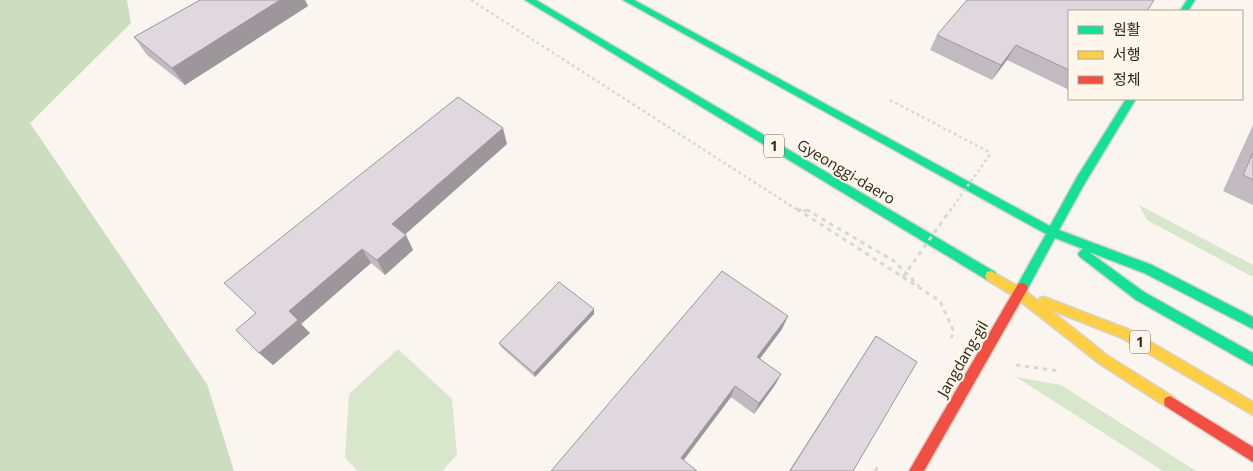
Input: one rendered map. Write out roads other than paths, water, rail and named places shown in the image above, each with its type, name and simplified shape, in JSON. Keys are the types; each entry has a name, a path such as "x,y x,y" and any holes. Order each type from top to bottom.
{"main road":[{"name":"Gyeonggi-daero","path":"529,0 1019,293 1104,360 1253,455"},
{"path":"626,0 1054,233 1148,269 1253,323"},
{"name":"Jangdang-gil","path":"916,471 1054,233 1081,180 1129,100"},
{"path":"1054,233 1140,296 1253,360"},
{"name":"Gyeonggi-daero","path":"1019,293 1126,334 1253,409"}]}
